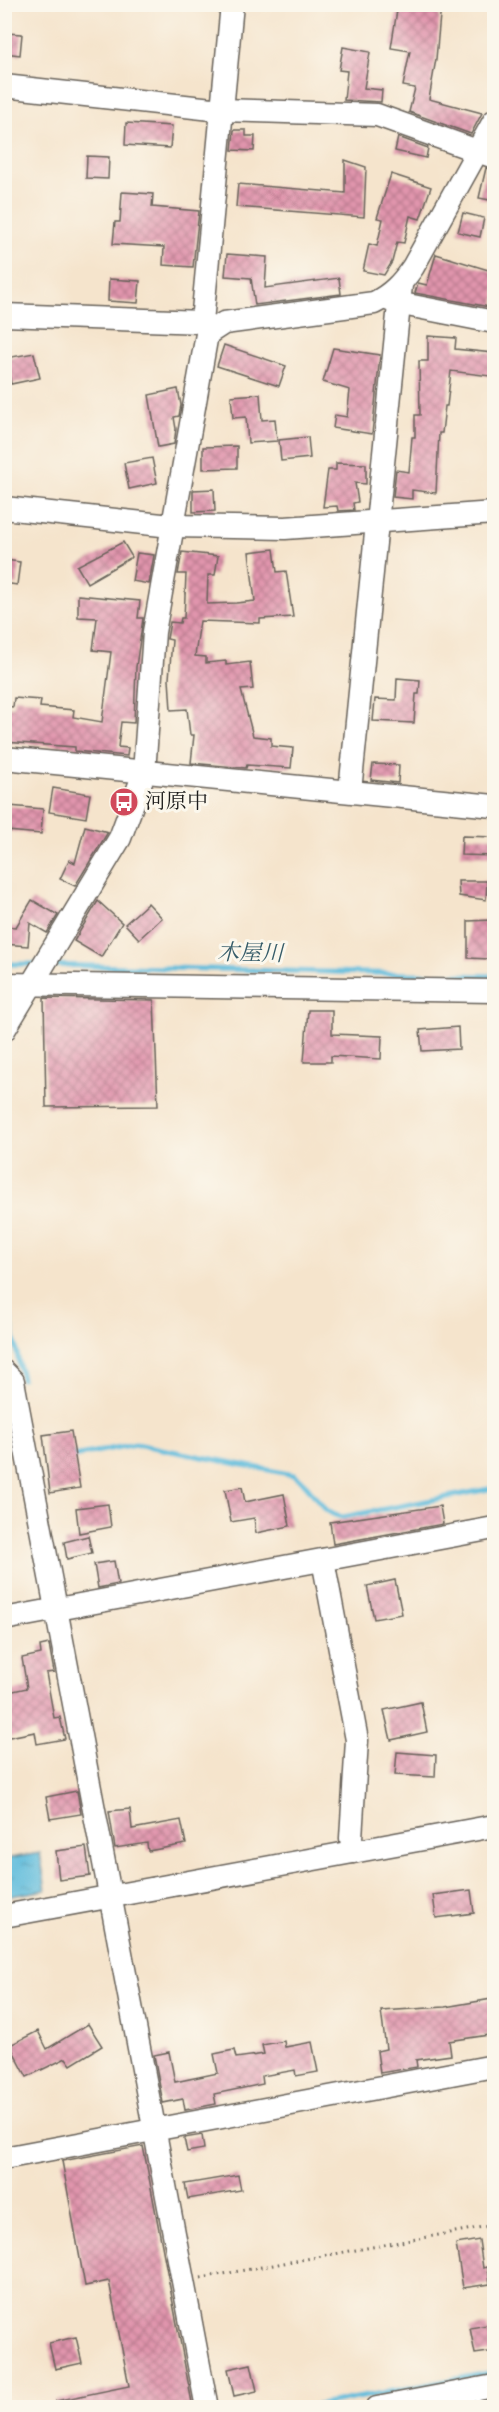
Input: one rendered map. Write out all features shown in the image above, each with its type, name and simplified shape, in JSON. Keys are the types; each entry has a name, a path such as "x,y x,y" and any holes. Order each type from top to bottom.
{"street":[{"path":"4,1030 120,838 144,773 154,632 171,526 209,325 221,110 232,4"},
{"path":"4,86 221,110 376,115 487,154"},
{"path":"350,791 377,522 394,295 487,154 495,121"},
{"path":"4,315 209,325 374,303 394,295 495,322"},
{"path":"4,508 171,526 285,528 495,513"},
{"path":"4,758 495,806"},
{"path":"4,984 495,991"},
{"path":"4,1372 13,1381 207,2408"},
{"path":"4,1618 495,1528"},
{"path":"323,1560 357,1740 352,1847"},
{"path":"4,1916 111,1897 352,1847 495,1826"},
{"path":"4,2158 495,2066"},
{"path":"377,2408 425,2403 495,2386"}],"path":[{"path":"183,2281 495,2224"}],"water":[{"path":"40,1853 46,1890 5,1897 5,1859"}],"building":[{"path":"398,4 441,4 436,59 429,99 482,113 471,134 409,112 415,88 403,86 410,51 391,48"},
{"path":"4,33 22,34 20,55 4,53"},
{"path":"343,47 370,52 364,88 382,90 381,102 344,100 347,71 339,70"},
{"path":"126,123 172,126 170,148 125,145"},
{"path":"234,130 246,130 246,136 255,136 254,151 232,150"},
{"path":"398,137 428,148 426,158 395,151"},
{"path":"87,156 109,157 108,179 86,178"},
{"path":"345,160 366,167 364,217 236,207 238,184 345,193"},
{"path":"486,168 495,170 495,201 479,198"},
{"path":"391,174 431,187 420,219 410,216 404,243 397,242 392,262 384,275 363,271 369,244 377,246 383,219 377,218"},
{"path":"122,192 153,194 152,207 199,211 193,267 163,265 164,247 113,244 115,222 120,222"},
{"path":"463,213 484,218 480,237 458,232"},
{"path":"227,254 267,257 265,288 339,278 341,294 255,305 251,278 225,276"},
{"path":"436,254 495,272 495,308 415,293 418,283 427,285"},
{"path":"109,279 140,281 138,303 108,301"},
{"path":"428,336 456,338 455,349 493,353 490,376 451,371 442,433 439,433 436,493 412,490 412,499 393,497 396,470 409,472 412,437 415,437 415,415 420,415 419,361 428,361"},
{"path":"224,345 286,366 279,386 217,366"},
{"path":"333,348 380,355 372,434 333,428 335,415 347,417 350,390 323,382"},
{"path":"34,353 40,378 11,384 6,358"},
{"path":"178,389 181,405 179,416 174,417 176,429 174,444 158,447 149,395"},
{"path":"260,394 262,420 275,419 277,441 248,443 246,417 233,418 231,396"},
{"path":"308,437 310,458 281,461 279,440"},
{"path":"237,446 237,468 203,469 203,447"},
{"path":"152,458 157,483 129,489 124,463"},
{"path":"336,463 366,464 366,484 355,483 358,502 353,503 354,510 338,511 337,506 323,507 328,470 336,470"},
{"path":"214,489 215,511 193,512 193,490"},
{"path":"123,542 132,557 87,583 77,566"},
{"path":"274,549 277,572 286,571 293,617 260,619 260,623 200,621 195,656 206,657 206,663 226,661 226,665 250,662 253,689 241,690 253,736 271,738 271,746 293,748 291,768 247,765 246,768 191,763 194,735 190,735 187,709 171,710 169,679 172,640 167,639 170,622 180,623 181,618 184,618 186,574 178,574 182,552 218,556 215,575 208,575 207,604 255,601 249,552"},
{"path":"137,553 154,555 149,584 132,581"},
{"path":"4,560 20,562 17,585 4,583"},
{"path":"78,595 140,601 138,618 143,618 136,667 134,723 121,722 118,747 128,748 127,756 75,751 75,747 4,742 4,706 13,707 14,698 41,700 40,707 74,710 73,717 102,722 111,652 93,650 97,618 78,617"},
{"path":"397,678 420,680 419,694 416,694 414,723 373,721 375,699 396,700"},
{"path":"373,764 399,765 398,783 371,780"},
{"path":"53,788 90,794 86,818 49,812"},
{"path":"9,806 43,809 41,834 7,831"},
{"path":"85,826 108,832 75,886 60,879 69,860 75,863"},
{"path":"462,836 495,837 495,856 461,855"},
{"path":"458,881 487,881 486,900 459,896"},
{"path":"32,900 58,915 47,933 30,923 28,946 4,944 4,926 16,927"},
{"path":"98,901 122,923 101,957 74,941"},
{"path":"148,903 162,918 139,939 125,924"},
{"path":"492,920 489,959 468,958 468,921"},
{"path":"44,998 154,1000 158,1106 46,1107"},
{"path":"308,1010 332,1010 332,1034 382,1036 381,1059 331,1056 331,1062 304,1062"},
{"path":"458,1027 459,1049 422,1051 420,1030"},
{"path":"71,1431 80,1488 50,1493 43,1435"},
{"path":"242,1487 245,1502 284,1494 290,1526 256,1533 254,1518 231,1522 225,1490"},
{"path":"108,1504 111,1527 79,1533 76,1508"},
{"path":"440,1506 443,1524 333,1544 330,1522"},
{"path":"88,1536 92,1553 67,1559 64,1542"},
{"path":"114,1561 118,1584 98,1588 94,1564"},
{"path":"395,1580 402,1614 374,1619 367,1586"},
{"path":"49,1644 54,1672 46,1673 54,1718 60,1717 65,1739 37,1744 35,1732 4,1738 4,1693 27,1688 22,1658 41,1654 40,1646"},
{"path":"421,1702 427,1732 391,1740 384,1710"},
{"path":"397,1752 436,1755 435,1777 395,1775"},
{"path":"77,1791 81,1814 50,1819 46,1797"},
{"path":"130,1809 132,1829 181,1820 186,1844 148,1851 147,1843 115,1848 109,1811"},
{"path":"86,1847 90,1876 59,1880 56,1851"},
{"path":"471,1890 474,1913 436,1918 433,1895"},
{"path":"492,1999 495,2034 449,2041 451,2055 416,2060 417,2067 380,2073 377,2051 386,2049 381,2011 445,2007"},
{"path":"88,2024 102,2046 71,2065 66,2058 27,2077 10,2045 38,2031 47,2049"},
{"path":"284,2041 285,2047 312,2042 318,2072 296,2076 295,2070 262,2076 263,2084 214,2094 216,2104 185,2110 183,2099 163,2103 154,2055 169,2052 175,2082 218,2073 214,2054 234,2050 236,2058 264,2054 262,2045"},
{"path":"202,2135 204,2149 187,2152 184,2138"},
{"path":"143,2146 193,2408 57,2408 56,2401 129,2386 109,2281 85,2286 62,2161"},
{"path":"238,2175 241,2190 188,2199 185,2184"},
{"path":"479,2240 483,2268 488,2267 490,2284 463,2288 456,2244"},
{"path":"487,2325 488,2331 495,2329 495,2351 475,2354 470,2328"},
{"path":"76,2337 82,2363 55,2369 49,2343"},
{"path":"251,2364 257,2391 234,2396 228,2369"}],"waterway":[{"name":"木屋川","path":"4,964 37,964"},
{"name":"木屋川","path":"49,965 494,976"},
{"path":"4,1286 22,1379"},
{"path":"69,1457 136,1444 294,1475 307,1486 322,1506 335,1515 343,1517 494,1488"},
{"path":"304,2408 494,2372"}],"place":[{"name":"河原中","path":"124,802"}]}
